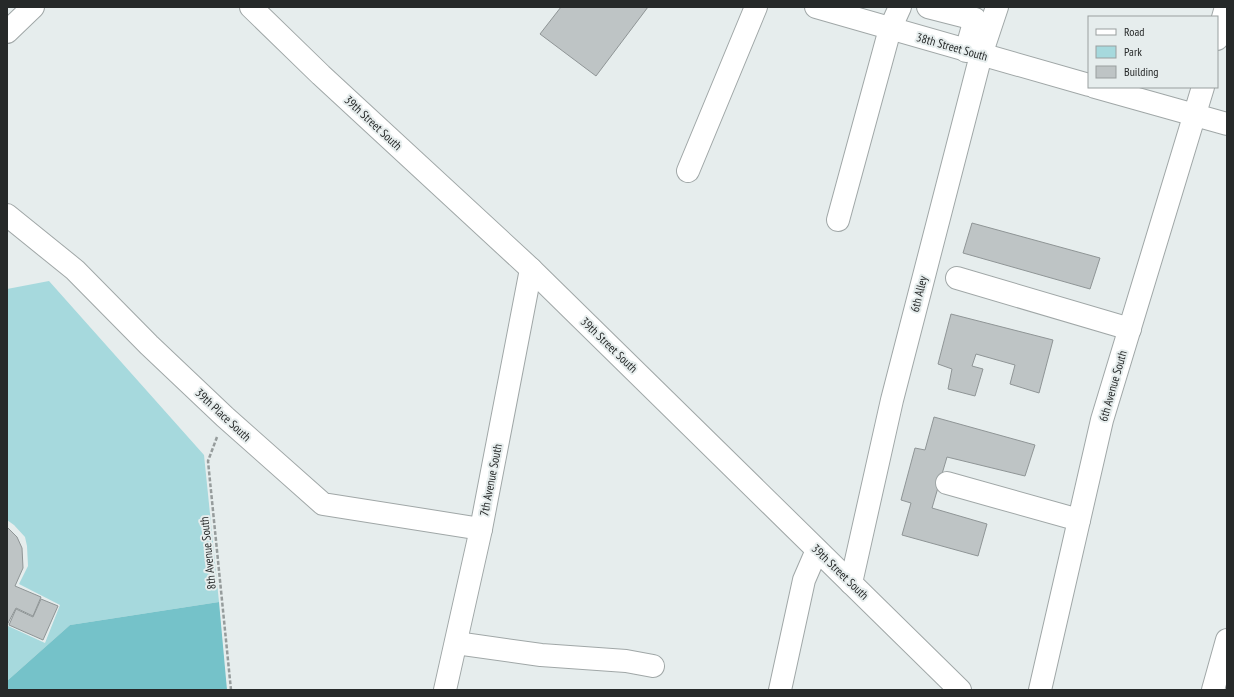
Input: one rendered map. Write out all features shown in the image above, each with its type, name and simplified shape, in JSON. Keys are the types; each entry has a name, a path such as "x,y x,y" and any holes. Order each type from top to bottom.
{"street":[{"path":"7,32 33,7"},
{"name":"39th Street South","path":"251,7 321,75 531,269 960,690"},
{"path":"688,171 756,7"},
{"name":"38th Street South","path":"816,7 842,11 890,29 1088,85"},
{"path":"838,220 890,29 900,7"},
{"path":"928,7 975,19 974,53"},
{"name":"6th Alley","path":"851,583 892,400 974,53 997,7"},
{"path":"1218,35 1226,7"},
{"path":"1099,88 1227,124"},
{"name":"6th Avenue South","path":"1040,690 1102,420 1203,88"},
{"name":"39th Place South","path":"7,214 75,270 149,345 225,417 323,504 481,529"},
{"name":"7th Avenue South","path":"446,690 481,529 531,269"},
{"path":"957,278 1130,329"},
{"path":"947,484 1079,520"},
{"path":"780,690 804,580 817,550"},
{"path":"1213,690 1227,640"},
{"path":"456,643 541,655 626,662 654,666"}],"path":[{"name":"8th Avenue South","path":"225,417 208,461 231,690"}],"green space":[{"path":"49,281 204,455 219,602 70,625 7,681 8,626 45,643 60,605 19,584 28,566 27,546 25,537 7,520 7,289"}],"shaded area":[{"path":"219,602 227,690 7,690 7,681 70,625"}],"building":[{"path":"561,7 648,7 596,76 540,34"},
{"path":"972,223 1100,258 1090,289 963,253"},
{"path":"951,314 1053,340 1039,393 1010,384 1015,365 976,354 972,366 983,369 975,396 948,389 952,369 938,364"},
{"path":"934,417 1035,445 1025,476 947,457 932,508 987,524 978,556 902,535 911,503 901,500 915,448 925,450"},
{"path":"7,527 17,537 22,548 23,568 15,586 41,597 33,616 16,608 7,625"},
{"path":"41,599 58,606 43,640 9,625 16,609 33,617"}]}
